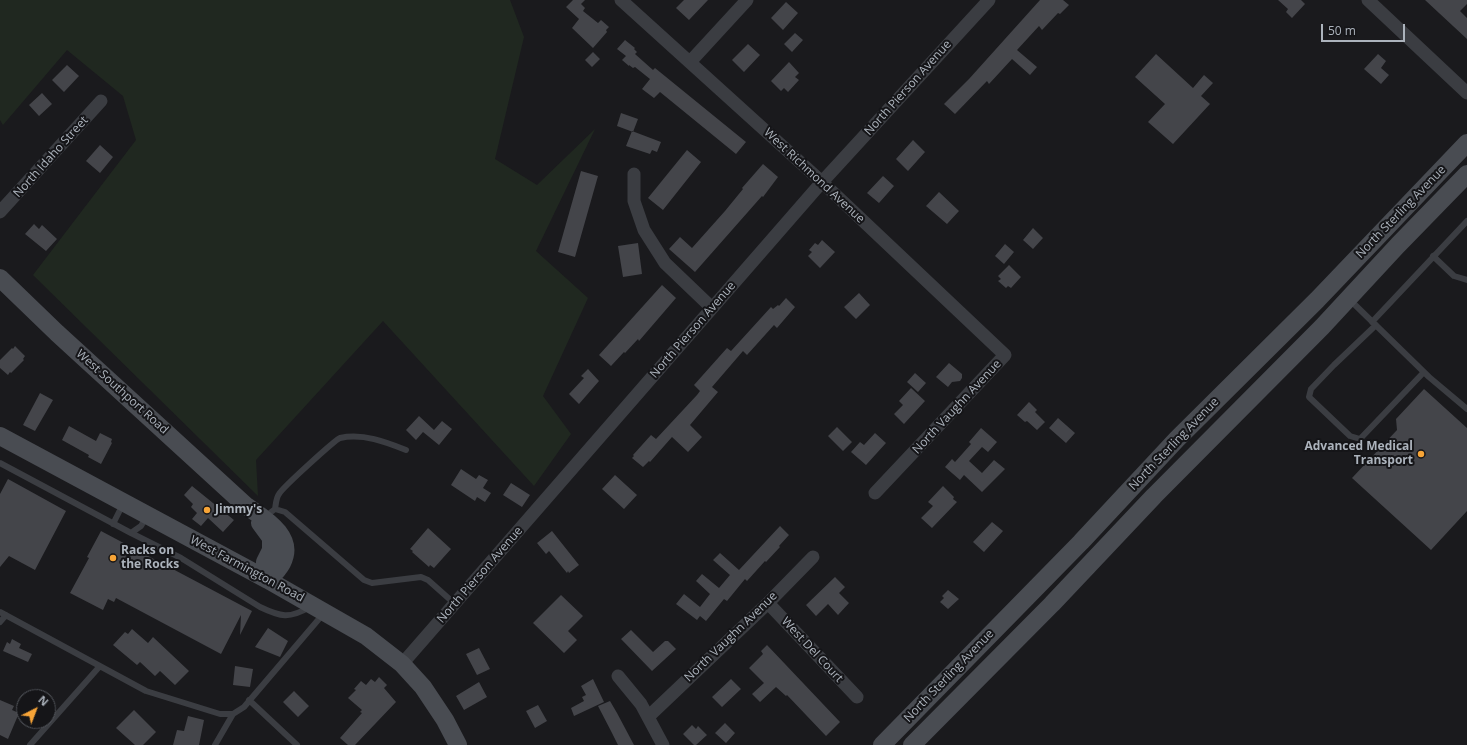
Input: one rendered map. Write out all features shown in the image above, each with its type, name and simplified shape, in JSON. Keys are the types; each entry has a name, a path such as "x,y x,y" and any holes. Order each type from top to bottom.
{"main road":[{"name":"North Sterling Avenue","path":"882,745 1081,542 1177,439 1348,267 1467,143"},
{"name":"North Sterling Avenue","path":"912,745 1029,627 1467,174"},
{"name":"West Southport Road","path":"0,278 57,333 245,505 271,538 271,550 265,562 268,580"},
{"name":"West Farmington Road","path":"0,436 320,608 366,636 402,664 423,687 445,720 458,745"},
{"name":"West Southport Road","path":"245,505 269,514 274,527 286,545 286,553 282,563 268,580"}],"street":[{"name":"West Richmond Avenue","path":"621,0 822,182 1005,355"},
{"path":"690,62 747,0"},
{"name":"North Pierson Avenue","path":"402,664 822,182 989,0"},
{"path":"1368,0 1467,93"},
{"name":"North Idaho Street","path":"0,212 102,101"},
{"path":"634,174 634,201 644,230 666,263 712,308"},
{"name":"North Vaughn Avenue","path":"876,494 1005,355"},
{"name":"North Vaughn Avenue","path":"648,717 768,603 813,557"},
{"name":"West Del Court","path":"768,603 857,697"},
{"path":"618,676 636,697 663,745"}],"lane":[{"path":"1424,372 1360,439 1350,436 1309,397 1311,389 1374,323 1467,221"},
{"path":"1434,256 1454,276 1467,280"},
{"path":"1348,298 1424,372 1467,409"},
{"path":"269,514 279,494 339,438 351,437 379,440 406,450"},
{"path":"0,463 131,533 182,558 260,607 271,612 288,616 320,608"},
{"path":"114,524 124,503"},
{"path":"269,514 280,510 291,516 364,580 372,583 421,577 428,580 455,604"},
{"path":"131,533 141,526 147,516"},
{"path":"215,745 233,714 244,706 249,700 320,608"},
{"path":"0,622 3,614 146,691 220,714 233,714"},
{"path":"30,745 100,666"},
{"path":"249,700 297,745"}],"shaded area":[{"path":"0,0 510,0 524,37 495,159 537,185 595,129 536,251 588,298 543,396 571,434 534,486 383,321 256,460 258,496 33,275 136,140 123,96 67,50 3,125 0,120"}],"building":[{"path":"573,0 585,0 581,4 585,8 583,11 598,23 601,20 609,27 606,30 607,32 593,48 572,28 579,19 566,7"},
{"path":"684,0 708,0 689,20 676,8"},
{"path":"1040,0 1063,0 1069,5 1060,14 1058,13 1042,30 1039,26 1017,50 1037,67 1030,75 1012,59 989,84 987,81 955,114 944,104 969,79"},
{"path":"1278,0 1301,0 1305,4 1292,18 1286,12 1288,9"},
{"path":"1425,0 1467,0 1467,4 1460,11 1467,18 1467,39"},
{"path":"786,2 798,13 783,30 771,18"},
{"path":"795,33 803,40 792,52 784,44"},
{"path":"625,40 635,48 634,49 637,52 635,54 653,70 655,68 746,142 736,154 660,92 654,98 642,89 650,79 635,67 633,68 629,66 622,60 626,56 617,49"},
{"path":"748,44 760,55 744,72 732,60"},
{"path":"593,52 600,59 592,67 585,60"},
{"path":"1156,54 1193,88 1204,75 1213,83 1201,96 1210,104 1173,144 1148,122 1165,104 1135,77"},
{"path":"1378,54 1386,61 1381,68 1389,75 1381,84 1364,69"},
{"path":"789,62 799,73 795,77 799,80 788,92 784,88 781,91 771,81"},
{"path":"67,65 79,76 64,92 52,80"},
{"path":"42,93 52,104 39,116 29,105"},
{"path":"621,113 638,119 633,132 617,126"},
{"path":"632,131 661,142 657,152 652,150 650,154 626,146"},
{"path":"913,140 925,152 908,171 896,159"},
{"path":"100,145 113,157 100,173 86,161"},
{"path":"687,150 701,162 663,210 648,198"},
{"path":"763,164 778,177 763,197 762,196 695,272 669,249 680,237 692,248 725,211 743,189 742,188"},
{"path":"581,171 598,176 575,257 558,252"},
{"path":"883,176 894,186 879,203 867,193"},
{"path":"939,192 959,211 947,224 926,206"},
{"path":"34,224 39,229 42,225 57,239 46,251 25,234"},
{"path":"1033,228 1043,238 1033,249 1023,240"},
{"path":"822,240 835,252 820,268 808,256 812,252 809,250 815,243 818,245"},
{"path":"638,243 642,274 623,277 618,246"},
{"path":"1005,244 1014,252 1004,264 995,256"},
{"path":"1009,265 1021,277 1011,288 1008,286 1006,288 998,281 1001,279 998,276"},
{"path":"662,285 676,298 639,341 638,339 611,366 599,355"},
{"path":"859,293 870,305 856,319 844,307"},
{"path":"786,298 795,307 777,328 774,325 747,355 743,351 712,387 718,392 690,425 702,437 688,452 672,437 650,462 649,461 643,467 632,458 651,435 656,439 697,395 700,391 694,385 727,348 731,351 771,307 773,309 778,305 779,306"},
{"path":"15,346 25,356 23,359 24,360 8,375 0,368 0,360"},
{"path":"949,363 962,374 962,378 960,381 952,382 948,387 936,377"},
{"path":"588,369 599,381 579,404 569,394 584,378 581,376"},
{"path":"915,373 926,383 918,392 907,382"},
{"path":"911,388 925,401 904,424 894,414 903,405 899,401"},
{"name":"Advanced Medical Transport","path":"1424,389 1467,428 1467,511 1431,550 1352,478 1397,430 1396,419"},
{"path":"40,393 53,400 35,431 23,425"},
{"path":"1029,402 1037,410 1035,412 1045,422 1037,430 1017,415"},
{"path":"419,416 434,430 442,421 452,429 439,445 423,432 416,440 406,430"},
{"path":"1058,418 1075,433 1066,443 1049,428"},
{"path":"69,426 96,441 100,433 112,439 112,443 101,464 88,457 89,455 62,440"},
{"path":"837,427 852,442 843,451 828,436"},
{"path":"981,428 997,442 988,452 982,447 969,461 982,473 994,460 1005,469 982,492 964,475 960,480 945,467 952,459 955,462 971,444 969,442"},
{"path":"875,433 886,443 866,465 851,452 860,442 864,445"},
{"path":"461,469 476,479 479,475 488,480 483,488 491,493 485,502 477,497 475,501 451,485"},
{"path":"615,475 637,495 624,509 602,489"},
{"path":"8,479 66,511 35,570 9,556 0,567 0,494"},
{"path":"511,483 530,495 522,507 503,495"},
{"name":"Jimmy's","path":"192,486 234,520 223,532 208,518 201,526 192,519 197,513 191,507 193,504 184,495"},
{"path":"943,486 957,502 932,528 921,518 933,506 928,502"},
{"path":"992,522 1003,531 984,552 973,542"},
{"path":"780,526 789,535 779,546 780,547 747,581 745,579 727,601 724,599 706,621 700,616 697,620 676,604 684,594 700,607 710,594 696,581 702,574 719,588 730,575 713,560 720,553 739,570"},
{"path":"428,528 451,549 434,568 430,565 429,567 410,549"},
{"path":"101,531 252,611 240,635 241,615 221,654 116,598 114,602 108,599 103,610 70,593 89,558 87,557"},
{"path":"552,531 579,565 569,573 568,571 567,573 549,551 546,554 537,543"},
{"path":"835,577 845,587 839,593 849,603 838,615 828,604 816,616 806,605"},
{"path":"948,590 959,599 948,609 940,602 944,598 942,596"},
{"path":"561,595 583,616 568,631 577,640 564,653 533,623"},
{"path":"268,628 288,641 280,657 255,647"},
{"path":"132,629 148,643 153,637 189,671 175,685 160,671 155,676 140,662 137,665 113,645 125,632 128,634"},
{"path":"631,630 653,652 665,641 668,641 676,649 652,671 621,639"},
{"path":"12,639 21,644 19,648 32,654 28,662 3,651 7,642 10,644"},
{"path":"767,645 840,722 826,736 787,695 786,696 776,687 760,702 752,694 764,683 749,668 763,654 761,651"},
{"path":"479,648 490,669 477,675 466,654"},
{"path":"235,666 253,669 250,687 233,685"},
{"path":"379,677 387,685 384,688 396,702 355,745 348,745 340,738 362,713 360,712 362,710 348,698 356,690 354,689 361,681 366,685 371,679 375,682"},
{"path":"593,679 604,702 574,716 571,708 584,701 582,697 586,695 581,686"},
{"path":"731,679 741,689 722,707 712,697"},
{"path":"479,682 487,697 464,710 456,696"},
{"path":"294,691 309,706 298,717 283,702"},
{"path":"0,700 14,706 12,710 16,712 16,720 8,739 0,735"},
{"path":"610,701 634,745 618,745 598,706"},
{"path":"538,705 547,721 535,728 526,711"},
{"path":"134,710 156,732 143,745 135,745 116,728"},
{"path":"188,716 204,720 199,745 173,745 177,730 184,731"},
{"path":"725,723 735,733 726,743 715,733"},
{"path":"692,725 696,729 698,726 707,735 696,745 694,745 683,734"}],"place":[{"name":"Advanced Medical Transport","path":"1421,454"},
{"name":"Jimmy's","path":"207,510"},
{"name":"Racks on the Rocks","path":"113,558"}]}
